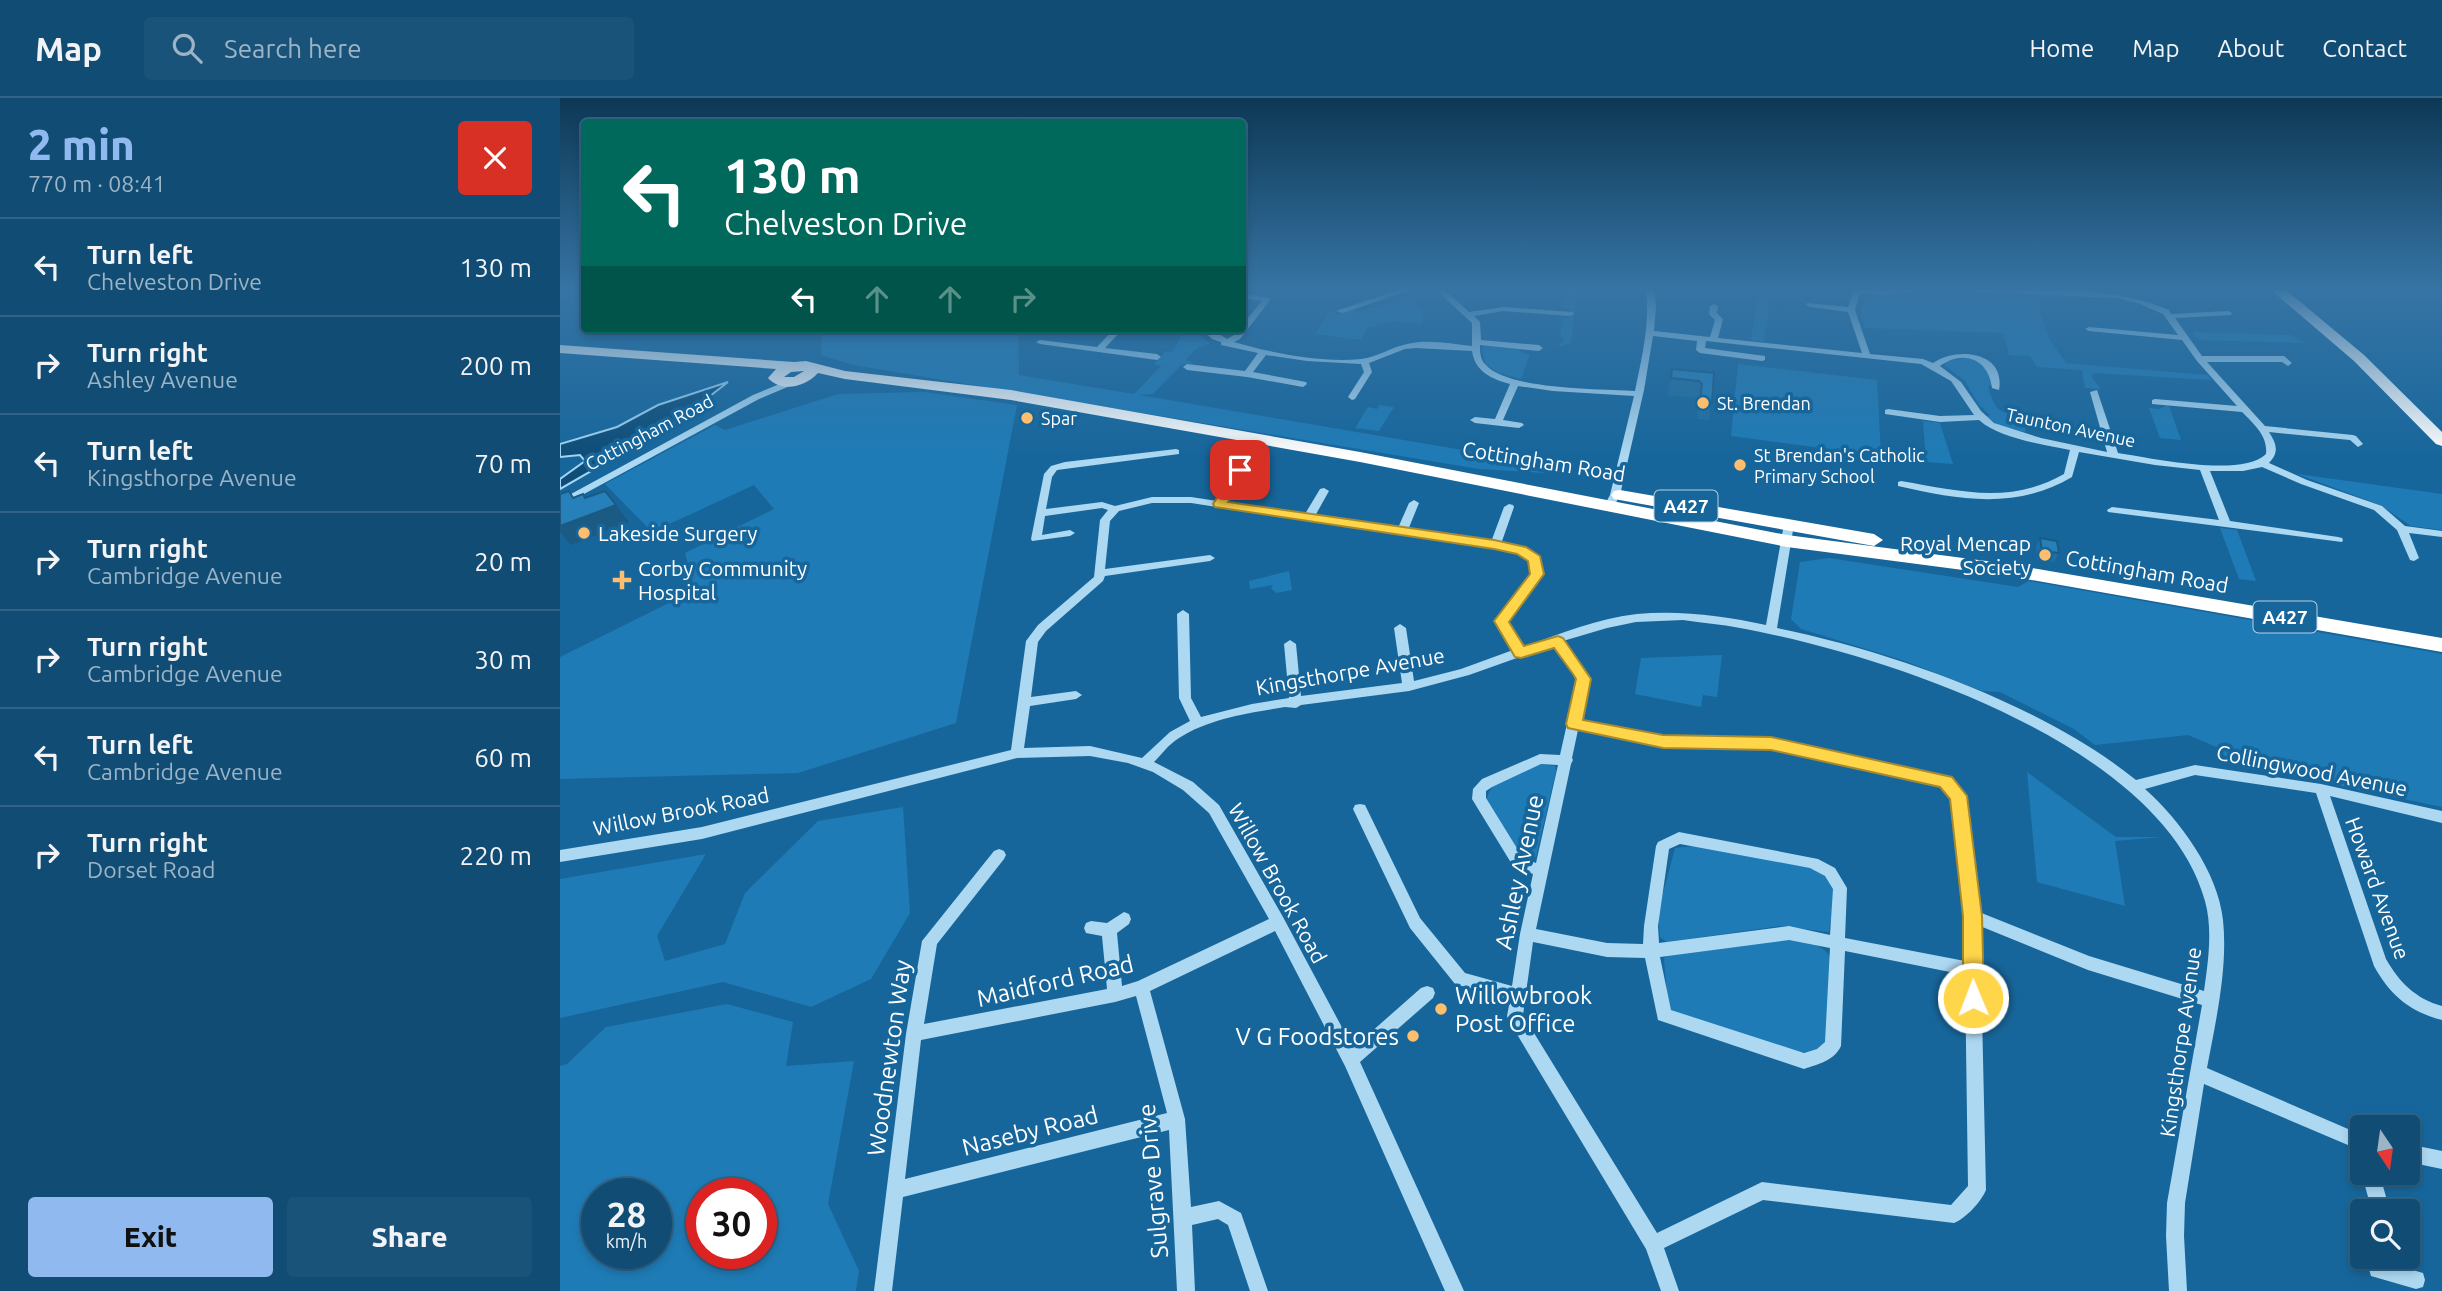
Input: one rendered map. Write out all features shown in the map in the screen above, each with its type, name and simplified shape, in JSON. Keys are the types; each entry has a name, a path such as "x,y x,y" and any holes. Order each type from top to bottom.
{"highway":[{"path":"2344,346 2442,441"},
{"name":"A427","path":"560,349 749,365 794,376"},
{"name":"A427","path":"749,365 775,377 779,382 794,376"},
{"name":"Cottingham Road","path":"794,376 810,366 845,375 1011,395 1788,533 2442,645"},
{"name":"Cottingham Road","path":"794,376 845,375"}],"street":[{"path":"1077,346 1157,357"},
{"path":"1099,349 1102,346"},
{"path":"1237,346 1344,362 1364,361 1413,346"},
{"path":"1476,346 1482,368 1496,377 1515,383 1638,394"},
{"path":"1485,346 1532,349"},
{"path":"1612,501 1647,346"},
{"path":"1701,346 1700,350 1762,358"},
{"name":"Taunton Avenue","path":"1774,346 1912,360 1934,367 1961,386 1980,417 2009,432 2112,454 2204,468 2243,468 2262,463"},
{"path":"1863,346 1867,356"},
{"path":"2189,346 2262,428 2272,448 2262,463 2304,482 2367,503 2386,514 2402,530 2414,558"},
{"path":"1247,374 1264,351"},
{"path":"1934,367 1943,359 1957,355 1974,356 1989,365 1996,388"},
{"path":"2200,359 2284,359 2288,363"},
{"path":"1352,397 1368,372 1364,361"},
{"path":"1193,366 1303,384"},
{"name":"Cottingham Road","path":"560,504 794,376"},
{"name":"Cottingham Road","path":"757,397 775,377"},
{"path":"1498,422 1515,383"},
{"path":"2094,392 2112,454"},
{"path":"2155,402 2245,409"},
{"path":"1888,412 1940,419 1980,417"},
{"path":"1475,420 1518,425"},
{"path":"2262,428 2353,438 2358,444"},
{"path":"1220,504 1255,447"},
{"path":"1901,484 1985,497 2024,495 2050,487 2069,474 2076,447"},
{"path":"1168,462 1178,449"},
{"path":"1070,533 1036,540 1048,474 1057,466 1178,449"},
{"path":"2204,468 2226,524"},
{"path":"1309,517 1324,491"},
{"path":"1017,752 1035,635 1093,585 1100,573 1105,520 1115,509 1127,503 1157,499 1220,504 1521,550 1535,559 1537,574 1501,621 1521,653"},
{"path":"1402,531 1414,503"},
{"path":"1041,513 1102,505 1115,509"},
{"path":"1494,545 1510,507"},
{"path":"2112,510 2338,540"},
{"path":"2402,530 2442,534"},
{"path":"1771,629 1788,533"},
{"path":"1100,573 1202,556"},
{"path":"1183,614 1185,698 1198,723"},
{"name":"Kingsthorpe Avenue","path":"1145,763 1174,735 1198,723 1227,714 1409,687 1634,618 1658,617 1771,629 1866,656 1953,687 2079,746 2135,786 2185,843 2213,904 2217,941 2210,1000 2175,1207 2178,1291"},
{"path":"1401,628 1409,687"},
{"name":"Ashley Avenue","path":"1558,641 1583,679 1527,934 1515,1016 1653,1244 1670,1291"},
{"path":"1290,644 1296,704"},
{"path":"1024,702 1076,695"},
{"path":"1574,724 1663,742 1771,744 1946,782 1958,796 1972,916 1977,1191 1954,1214 1762,1191 1653,1244"},
{"name":"Willow Brook Road","path":"560,856 702,833 1017,752 1090,751 1145,763 1181,781 1214,809 1351,1060 1455,1291"},
{"path":"1541,871 1517,862 1479,799 1480,789 1487,783 1540,759 1567,760"},
{"name":"Collingwood Avenue","path":"2135,786 2195,770 2321,789 2442,817"},
{"name":"Howard Avenue","path":"2321,789 2379,961 2391,984 2409,999 2442,1013"},
{"path":"1360,809 1415,923 1460,979 1518,995"},
{"path":"1679,838 1813,863 1830,872 1840,888 1838,943 1833,1046 1822,1055 1804,1061 1664,1015 1651,951 1651,926 1663,846 1679,838"},
{"name":"Woodnewton Way","path":"883,1291 914,1034 930,941 999,855"},
{"path":"1972,916 2088,962 2210,1000"},
{"path":"1091,928 1110,930 1124,919"},
{"name":"Maidford Road","path":"914,1034 1115,995 1140,987 1278,922"},
{"path":"1110,930 1115,995"},
{"path":"1527,934 1607,950 1651,951 1789,933 1973,970"},
{"name":"Sulgrave Drive","path":"1140,987 1177,1119 1186,1291"},
{"path":"1351,1060 1427,993"},
{"path":"2199,1073 2350,1138"},
{"name":"Naseby Road","path":"896,1190 1177,1119"},
{"path":"2420,1155 2442,1160"},
{"path":"1184,1217 1219,1210 1235,1219 1259,1291"},
{"path":"2378,1269 2403,1270"}],"shaded area":[{"path":"821,346 1018,346 1019,375 1134,394 1161,366 1154,364 1166,351 1172,352 1176,346 1205,346 1197,348 1186,360 1194,363 1181,365 1153,394 1139,395 1569,468 1561,474 1479,469 853,365 821,355"},
{"path":"1496,346 1518,348 1522,353 1530,354 1521,379 1496,372 1485,363 1482,348"},
{"path":"2006,346 2054,346 2066,363 2208,375 2212,380 2094,373 2091,376 2101,389 2085,388 2082,370 2037,367 2030,356 2009,355"},
{"path":"1965,358 1976,360 1983,365 1992,384 1988,387 1994,403 2004,412 2016,414 2018,427 2025,428 2026,432 2010,429 1986,417 1990,415 1979,405 1965,381 1944,365 1948,361"},
{"path":"1738,364 1877,380 1881,456 1731,436"},
{"path":"728,382 678,421 560,489 560,479 585,461 580,455 560,457 560,444 617,427 658,405"},
{"path":"924,392 1017,405 956,723 798,773 560,779 560,657 695,590 685,553 774,509 754,485 652,532 605,484 715,425 725,430 838,394"},
{"path":"1379,405 1394,407 1379,431 1355,428 1368,407 1377,409"},
{"path":"2167,405 2181,440 2160,438 2149,408 2160,409"},
{"path":"1923,421 1940,423 1953,464 1926,462"},
{"path":"2297,474 2442,494 2442,530 2411,526 2380,505"},
{"path":"2220,528 2237,530 2256,581 2239,579"},
{"path":"1829,558 2018,587 2029,581 2442,654 2442,807 2284,774 2266,761 2257,767 2227,762 2221,749 2188,735 2095,745 2074,729 2000,692 1982,691 1905,661 1801,629 1791,619 1800,562"},
{"path":"1289,571 1292,590 1276,593 1271,588 1273,585 1250,589 1249,581"},
{"path":"1722,655 1717,697 1703,695 1701,707 1635,694 1641,658"},
{"path":"1541,764 1555,766 1556,771 1536,857 1529,859 1520,855 1485,802 1493,784"},
{"path":"2027,772 2116,837 2162,837 2115,841 2125,906 2037,882"},
{"path":"903,807 910,913 871,979 811,1007 723,982 560,1018 560,879 706,854 657,936 665,961 725,944 745,893 818,821"},
{"path":"1697,846 1812,868 1822,874 1829,881 1834,895 1829,932 1780,926 1667,942 1660,937 1658,912 1675,848"},
{"path":"1782,939 1815,945 1830,957 1827,1039 1818,1048 1797,1052 1668,1009 1664,958 1673,953"},
{"path":"727,1004 793,1022 786,1066 854,1061 828,1204 859,1271 856,1291 560,1291 560,1066 567,1064 606,1027"}],"building":[{"path":"1672,369 1714,373 1712,403 1700,401 1702,384 1699,381 1671,378"},
{"path":"569,491 573,498 583,494 585,498 605,491 616,505 560,526 560,494"},
{"path":"2040,538 2057,541 2059,553 2042,551"}],"place":[{"name":"St. Brendan","path":"1703,403"},
{"name":"Spar","path":"1027,418"},
{"name":"St Brendan's Catholic Primary School","path":"1740,465"},
{"name":"Lakeside Surgery","path":"584,533"},
{"name":"Royal Mencap Society","path":"2045,555"},
{"name":"Corby Community Hospital","path":"622,580"},
{"name":"Willowbrook Post Office","path":"1441,1009"},
{"name":"V G Foodstores","path":"1413,1036"}],"route":[{"path":"1240,470 1220,504 1494,545 1521,550 1535,559 1537,574 1503,617 1502,626 1521,653 1558,641 1583,679 1574,724 1663,742 1771,744 1946,782 1958,796 1972,916 1973,998"}]}
